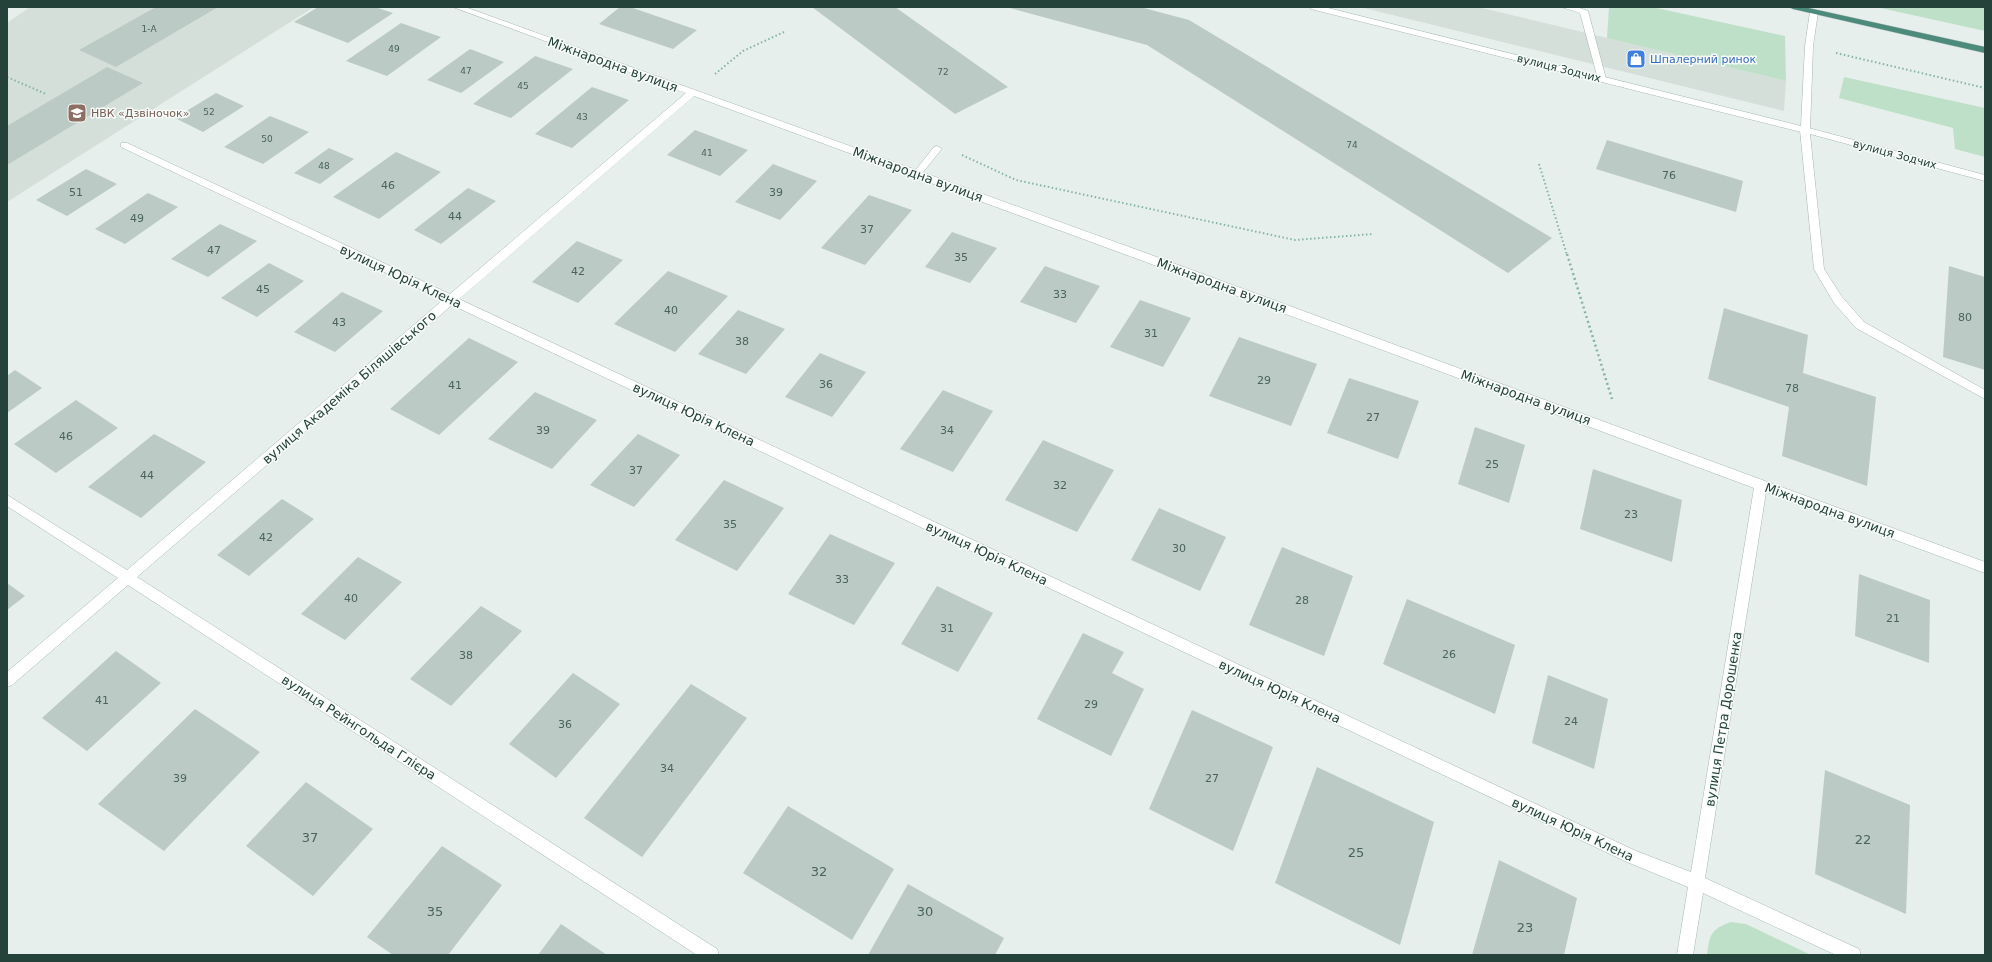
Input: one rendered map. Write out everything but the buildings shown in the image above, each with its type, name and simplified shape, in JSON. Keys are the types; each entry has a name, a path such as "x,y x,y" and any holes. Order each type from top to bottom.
{"highway":[{"path":"1793,7 1985,50"}],"street":[{"name":"Міжнародна вулиця","path":"457,7 917,174 1761,484 1985,568"},
{"name":"вулиця Зодчих","path":"1314,7 1805,130 1985,178"},
{"path":"1565,7 1584,11 1602,79"},
{"path":"1814,12 1809,46 1805,130 1819,269 1838,300 1860,325 1985,394"},
{"name":"вулиця Академіка Біляшівського","path":"7,681 692,93"},
{"name":"вулиця Юрія Клена","path":"124,145 1632,857 1696,882 1852,955"},
{"path":"917,174 938,149"},
{"name":"вулиця Петра Дорошенка","path":"1685,955 1761,484"},
{"name":"вулиця Рейнгольда Глієра","path":"7,500 711,955"}],"path":[{"path":"692,93 743,51 784,32"},
{"path":"1809,46 1985,88"},
{"path":"7,77 46,94"},
{"path":"960,153 1016,180 1295,240 1373,234"},
{"path":"1539,164 1614,406"}],"shaded area":[{"name":"НВК «Дзвіночок»","path":"30,7 314,7 7,202 7,23"},
{"name":"Шпалерний ринок","path":"1360,7 1478,7 1786,81 1784,111"}],"green space":[{"path":"1609,7 1652,7 1785,36 1786,81 1607,38"},
{"path":"1876,7 1985,7 1985,31"},
{"path":"1844,77 1985,108 1985,157 1955,149 1953,128 1839,98"},
{"path":"1731,922 1746,924 1811,955 1707,955 1712,934 1719,927"}],"place":[{"name":"Шпалерний ринок","path":"1636,59"},
{"name":"НВК «Дзвіночок»","path":"77,113"}]}
